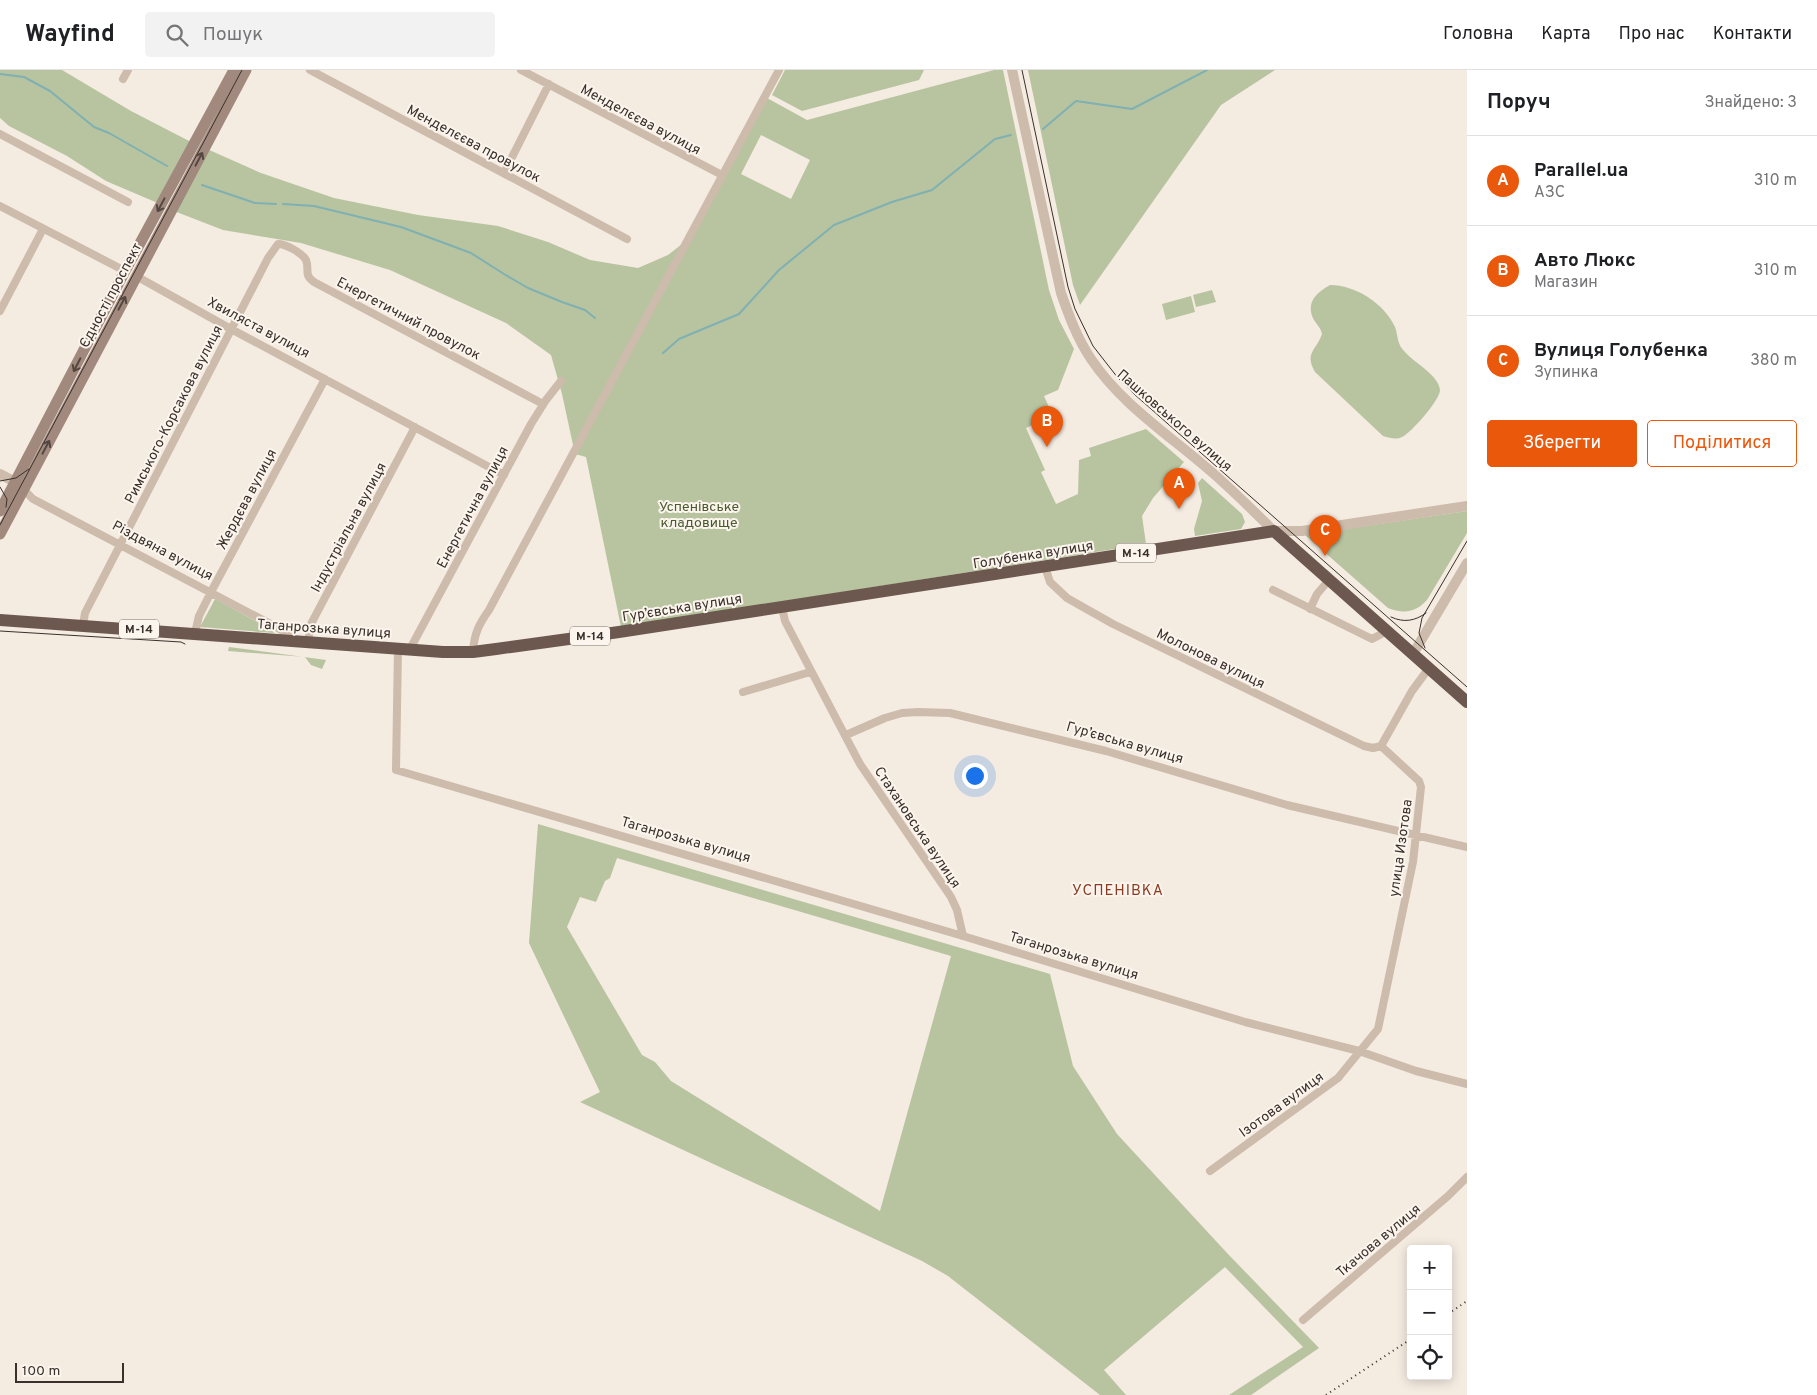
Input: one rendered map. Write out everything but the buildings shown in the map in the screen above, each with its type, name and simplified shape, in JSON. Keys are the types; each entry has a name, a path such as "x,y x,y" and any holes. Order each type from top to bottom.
{"highway":[{"name":"Голубенка вулиця","path":"782,607 1274,531"},
{"name":"Пашковського вулиця","path":"1274,531 1467,702"},
{"name":"Гур’євська вулиця","path":"404,649 473,652 782,607"},
{"name":"Таганрозька вулиця","path":"0,620 195,633 278,633 302,641 404,649"}],"main road":[{"name":"Єдності проспект","path":"0,534 125,271 234,70"},
{"name":"Єдності проспект","path":"0,511 4,495 20,490 246,70"},
{"name":"Хвиляста вулиця","path":"125,271 136,276"}],"street":[{"path":"123,79 128,70"},
{"name":"Менделєєва провулок","path":"310,70 627,239"},
{"name":"Менделєєва вулиця","path":"522,70 722,175"},
{"path":"473,652 474,638 478,626 493,602 779,70"},
{"name":"Пашковського вулиця","path":"1012,70 1060,293 1068,316 1083,347 1104,378 1127,401 1220,478 1274,531"},
{"path":"504,173 548,84"},
{"path":"0,134 128,202"},
{"name":"Хвиляста вулиця","path":"0,206 125,271"},
{"path":"0,311 43,229"},
{"name":"Римського-Корсакова вулиця","path":"83,625 85,613 120,544 272,250 278,244"},
{"name":"Енергетичний провулок","path":"278,244 284,245 303,257 306,262 309,278 322,286 543,404"},
{"name":"Хвиляста вулиця","path":"136,276 231,329 504,474"},
{"name":"Жердєва вулиця","path":"195,633 199,616 211,592 325,379"},
{"name":"Енергетична вулиця","path":"404,649 504,474 530,424 561,381"},
{"name":"Індустріальна вулиця","path":"302,641 415,427"},
{"name":"Різдвяна вулиця","path":"0,474 33,499 211,592 278,633"},
{"name":"Голубенка вулиця","path":"1274,531 1302,531 1467,506"},
{"path":"1413,654 1467,563"},
{"name":"Молонова вулиця","path":"1046,567 1050,582 1057,590 1067,598 1113,624 1364,746 1373,748 1382,746"},
{"path":"1310,608 1317,594 1330,580"},
{"path":"1273,590 1372,640 1387,631"},
{"path":"782,607 785,621 810,672 846,735"},
{"name":"Таганрозька вулиця","path":"404,649 396,770 963,936 1236,1019 1359,1051 1416,1071 1467,1084"},
{"path":"1382,746 1412,691 1429,668"},
{"path":"743,692 810,672"},
{"name":"Гур’євська вулиця","path":"846,735 885,718 902,713 950,713 1106,751 1287,805 1467,847"},
{"name":"Стахановська вулиця","path":"846,735 870,780 951,897 957,910 963,936"},
{"name":"улица Изотова","path":"1359,1051 1373,1036 1380,1022 1414,862 1421,784 1382,746"},
{"name":"Ізотова вулиця","path":"1210,1171 1338,1078 1359,1051"},
{"name":"Ткачова вулиця","path":"1303,1320 1448,1196 1467,1177"}],"green space":[{"path":"0,70 62,70 131,111 193,143 160,204 106,181 67,156 9,126 0,118"},
{"path":"785,70 924,70 919,80 802,111 772,95"},
{"name":"Успенівське кладовище","path":"994,70 1003,70 1049,290 1059,320 1074,349 1058,390 1044,396 1053,416 1026,428 1045,470 1041,472 1056,504 1078,494 1079,460 1091,456 1089,448 1146,429 1184,462 1153,498 1142,516 1146,544 621,627 586,457 575,454 562,394 551,355 506,323 390,270 301,243 223,230 174,211 207,149 261,173 334,198 418,215 498,226 548,242 590,260 638,268 668,255 686,241 767,98 807,120","holes":["761,135 810,160 791,199 741,174"]},
{"path":"1028,70 1275,70 1221,105 1080,305 1073,285"},
{"path":"1330,285 1349,288 1359,292 1384,310 1395,327 1402,348 1431,374 1439,384 1439,395 1430,408 1412,429 1400,438 1395,439 1383,436 1315,372 1312,366 1312,352 1322,334 1314,320 1311,304 1320,291"},
{"path":"1212,290 1216,302 1196,307 1193,295"},
{"path":"1191,296 1195,312 1166,320 1162,304"},
{"path":"1202,478 1242,514 1245,522 1241,529 1195,536 1194,529 1202,501 1198,483"},
{"path":"1467,511 1467,533 1427,600 1418,608 1404,612 1388,608 1305,535"},
{"path":"215,599 272,630 274,633 200,627"},
{"path":"229,647 302,657 228,651"},
{"path":"305,657 326,660 322,669 311,665"},
{"path":"538,824 1050,974 1073,1066 1117,1134 1227,1253 1319,1348 1251,1395 1229,1395 1303,1347 1225,1267 1104,1370 1126,1395 1100,1395 948,1276 922,1261 580,1102 600,1092 529,943","holes":["617,858 951,956 880,1211 671,1081 655,1062 642,1055 567,927 580,897 596,902 605,881 610,878"]}],"waterway":[{"path":"1043,129 1076,101 1132,109 1207,70"},
{"path":"0,74 24,77 50,91 94,127 109,133 167,166"},
{"path":"663,353 679,339 739,314 779,270 834,225 892,202 932,190 995,139 1011,135"},
{"path":"202,185 255,203 276,204"},
{"path":"283,204 314,206 401,227 471,253 528,288 585,310 595,318"}],"tram line":[{"path":"0,525 242,70"},
{"path":"1022,70 1068,287 1075,309 1093,346 1118,378 1134,394 1467,687"},
{"path":"0,481 16,478 29,469"},
{"path":"0,487 7,499 6,507"},
{"path":"1425,648 1419,633 1422,618 1467,541"},
{"path":"1391,617 1409,620 1418,618 1426,613"},
{"path":"0,631 181,642 185,644"}],"railway":[{"path":"1452,1311 1467,1301"},
{"path":"1326,1395 1407,1342"}],"place":[{"name":"Авто Люкс","path":"1047,447"},
{"name":"Parallel.ua","path":"1179,509"},
{"name":"Вулиця Голубенка","path":"1325,556"}],"district":[{"name":"УСПЕНІВКА","path":"1118,890"}]}
